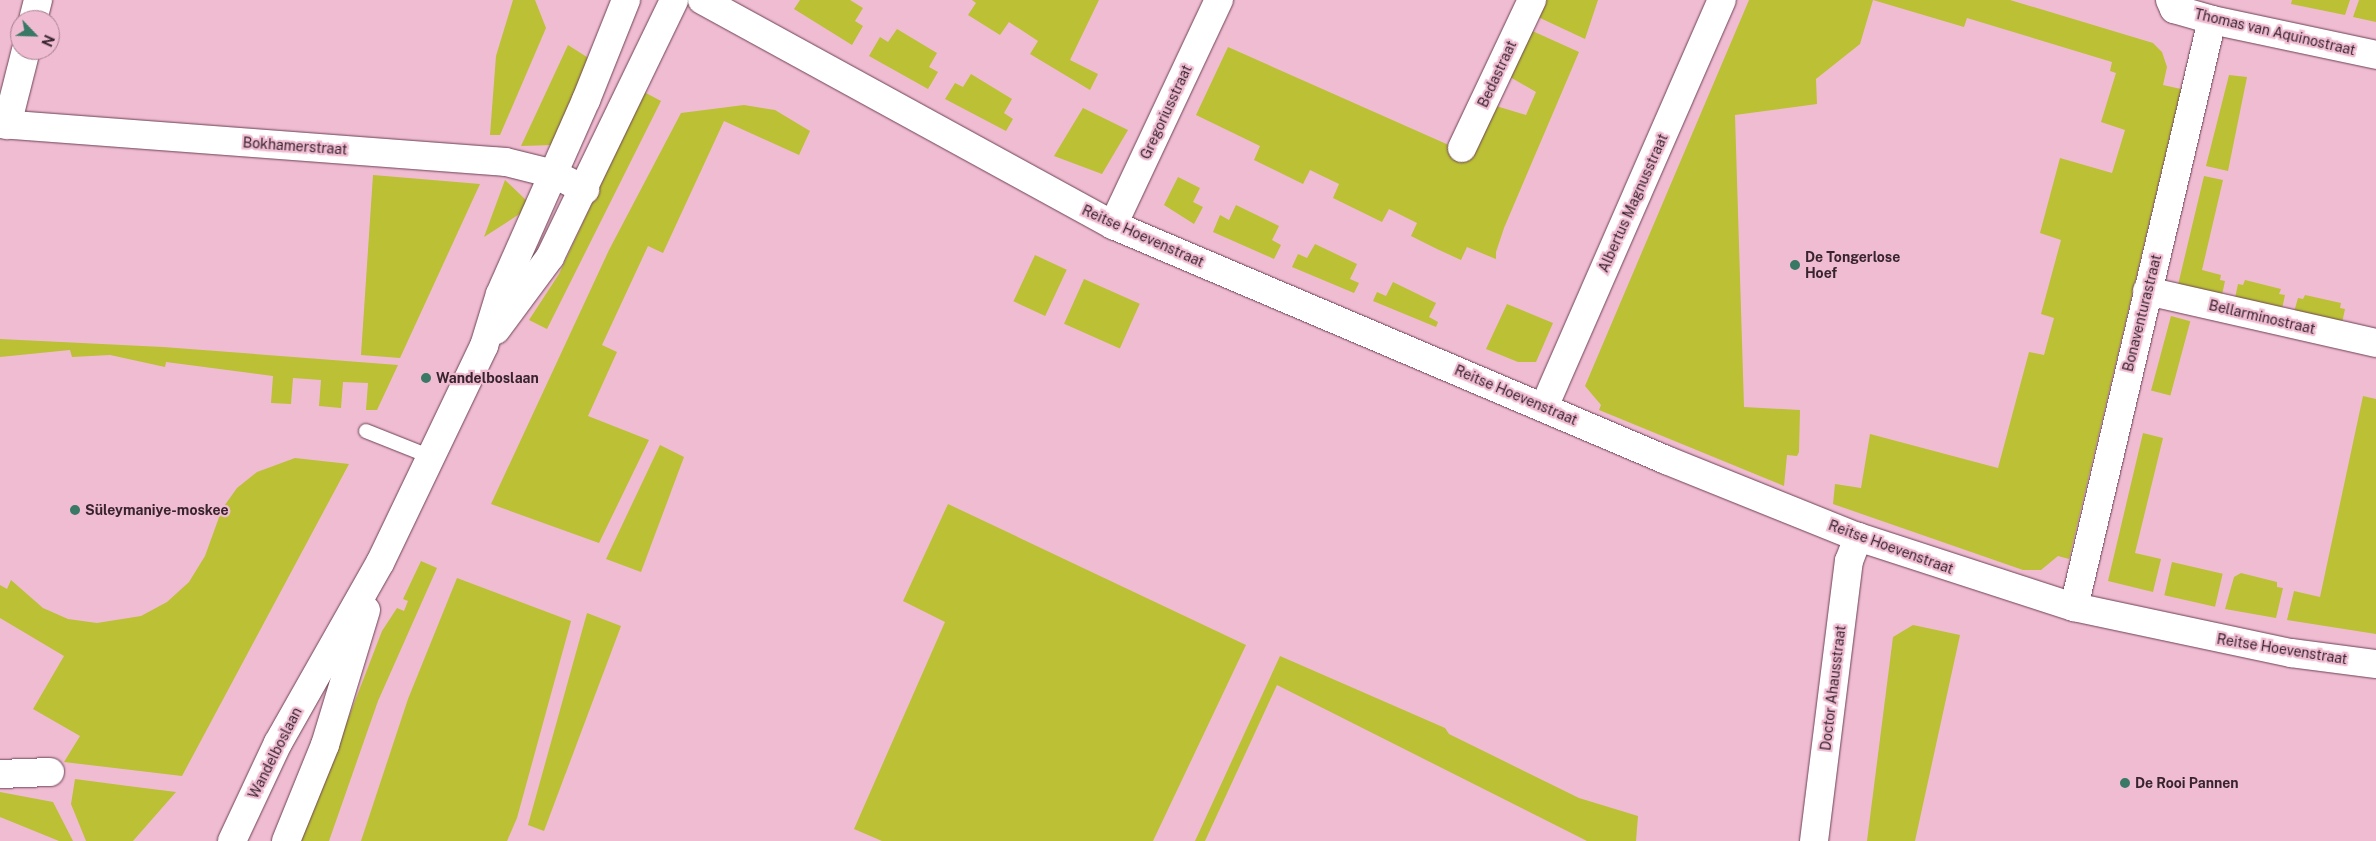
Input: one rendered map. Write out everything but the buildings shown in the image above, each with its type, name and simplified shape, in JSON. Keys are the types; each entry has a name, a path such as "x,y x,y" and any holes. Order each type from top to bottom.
{"street":[{"name":"Wandelboslaan","path":"232,841 278,743 380,563 484,346 500,294 554,174 626,0"},
{"name":"Wandelboslaan","path":"484,346 550,257 585,190 674,0"},
{"name":"Reitse Hoevenstraat","path":"702,0 1113,225 1858,537 2074,607 2291,653 2376,664"},
{"name":"Gregoriusstraat","path":"1113,225 1219,0"},
{"name":"Bedastraat","path":"1462,148 1532,0"},
{"name":"Albertus Magnusstraat","path":"1544,407 1722,0"},
{"name":"Thomas van Aquinostraat","path":"2172,4 2212,20 2376,55"},
{"name":"Bonaventurastraat","path":"2074,607 2212,20"},
{"path":"4,124 23,60"},
{"name":"Bokhamerstraat","path":"4,124 506,162 554,174 585,190"},
{"name":"Bellarminostraat","path":"2147,291 2376,343"},
{"name":"Doctor Ahausstraat","path":"1814,841 1849,561 1858,537"},
{"name":"Wandelboslaan","path":"286,841 325,745 380,563"},
{"path":"0,774 50,772"}],"lane":[{"path":"366,431 432,456"}],"shaded area":[{"path":"513,0 535,0 546,28 500,135 490,135 496,56"},
{"path":"800,0 850,0 863,8 855,21 863,26 852,45 794,9"},
{"path":"972,0 1099,0 1070,60 1098,74 1090,90 1030,54 1038,41 1009,22 1000,35 968,15 976,3"},
{"path":"1546,0 1598,0 1585,39 1538,17"},
{"path":"1749,0 1873,0 1860,44 1816,79 1817,104 1735,115 1744,407 1800,410 1799,452 1797,456 1787,455 1784,486 1599,410 1601,405 1585,386"},
{"path":"1873,0 2010,0 2153,43 2162,52 2167,67 2163,85 2181,89 2069,559 2058,556 2041,570 2023,570 1833,504 1835,484 1861,488 1870,434 1998,468 2029,352 2044,355 2054,318 2041,314 2061,240 2040,233 2060,158 2112,173 2125,130 2101,122 2116,73 2110,71 2112,62 1967,18 1964,27"},
{"path":"2292,0 2350,0 2345,15 2291,4"},
{"path":"2359,0 2376,0 2376,22 2353,17"},
{"path":"897,29 937,53 929,67 938,72 928,89 869,56 880,37 888,42"},
{"path":"1528,29 1579,52 1504,228 1496,252 1496,259 1503,262 1467,247 1461,260 1437,249 1411,236 1417,223 1389,209 1382,222 1333,198 1339,184 1310,170 1303,184 1254,160 1260,146 1196,115 1228,47 1469,154 1496,106 1526,115 1536,92 1510,77"},
{"path":"568,45 590,59 552,145 521,146"},
{"path":"971,74 1012,99 1004,113 1013,119 1006,131 945,99 955,83 963,87"},
{"path":"2229,75 2247,77 2228,171 2206,166"},
{"path":"644,92 661,101 547,329 529,320 559,274"},
{"path":"744,105 775,110 810,131 799,155 724,121 663,253 648,246 602,345 617,352 588,416 649,440 599,543 491,504 609,250 681,113"},
{"path":"1083,108 1128,130 1102,174 1054,156"},
{"path":"373,175 480,184 400,358 361,355"},
{"path":"2204,176 2223,180 2202,270 2221,275 2220,280 2225,281 2222,295 2178,285"},
{"path":"1178,177 1200,188 1193,202 1203,207 1194,224 1164,205"},
{"path":"505,180 528,202 521,213 484,237"},
{"path":"1236,205 1279,226 1272,240 1281,245 1274,259 1213,232 1220,215 1229,220"},
{"path":"1315,244 1357,264 1350,279 1359,283 1354,293 1292,267 1298,254 1307,258"},
{"path":"1035,255 1067,270 1045,316 1013,301"},
{"path":"1084,279 1140,304 1120,349 1064,324"},
{"path":"2245,280 2281,289 2279,294 2285,295 2282,309 2235,298 2238,284 2243,285"},
{"path":"1393,282 1436,303 1429,317 1438,322 1436,327 1373,301 1377,292 1386,296"},
{"path":"2305,295 2341,303 2340,308 2345,309 2342,323 2294,312 2298,298 2303,299"},
{"path":"1507,304 1553,323 1536,362 1518,362 1486,349"},
{"path":"2171,316 2190,321 2170,396 2151,390"},
{"path":"0,339 163,347 398,365 377,410 366,410 368,383 343,382 341,408 319,406 321,380 293,378 291,404 271,403 273,376 166,362 165,367 110,355 72,357 70,350 0,357"},
{"path":"2363,396 2376,399 2376,634 2287,620 2294,591 2320,597"},
{"path":"2143,433 2163,438 2135,553 2161,559 2153,592 2108,581"},
{"path":"660,445 684,457 641,572 606,559"},
{"path":"295,458 349,464 182,776 64,762 80,736 33,709 64,656 0,618 0,585 7,589 11,580 43,608 68,619 97,623 141,616 167,602 189,582 205,556 222,509 237,488 257,472"},
{"path":"948,504 1246,645 1153,841 882,841 854,829 945,622 903,601"},
{"path":"421,561 437,568 378,701 329,841 301,841 382,631 397,608 404,611 408,601 403,599"},
{"path":"2172,562 2223,574 2215,607 2164,595"},
{"path":"2241,573 2277,582 2277,587 2283,588 2276,618 2225,609 2234,577"},
{"path":"457,578 571,621 517,818 507,841 361,841 408,699"},
{"path":"587,613 621,626 544,831 528,825"},
{"path":"1913,625 1960,635 1915,841 1867,841 1893,637"},
{"path":"1280,656 1445,728 1449,734 1579,798 1638,816 1636,841 1587,841 1277,685 1205,841 1195,841"},
{"path":"75,779 176,792 133,841 86,841 71,804"},
{"path":"0,792 53,802 73,841 59,841 0,817"}],"place":[{"name":"De Tongerlose Hoef","path":"1795,265"},
{"name":"Wandelboslaan","path":"426,378"},
{"name":"Süleymaniye-moskee","path":"75,510"},
{"name":"De Rooi Pannen","path":"2125,783"}]}
